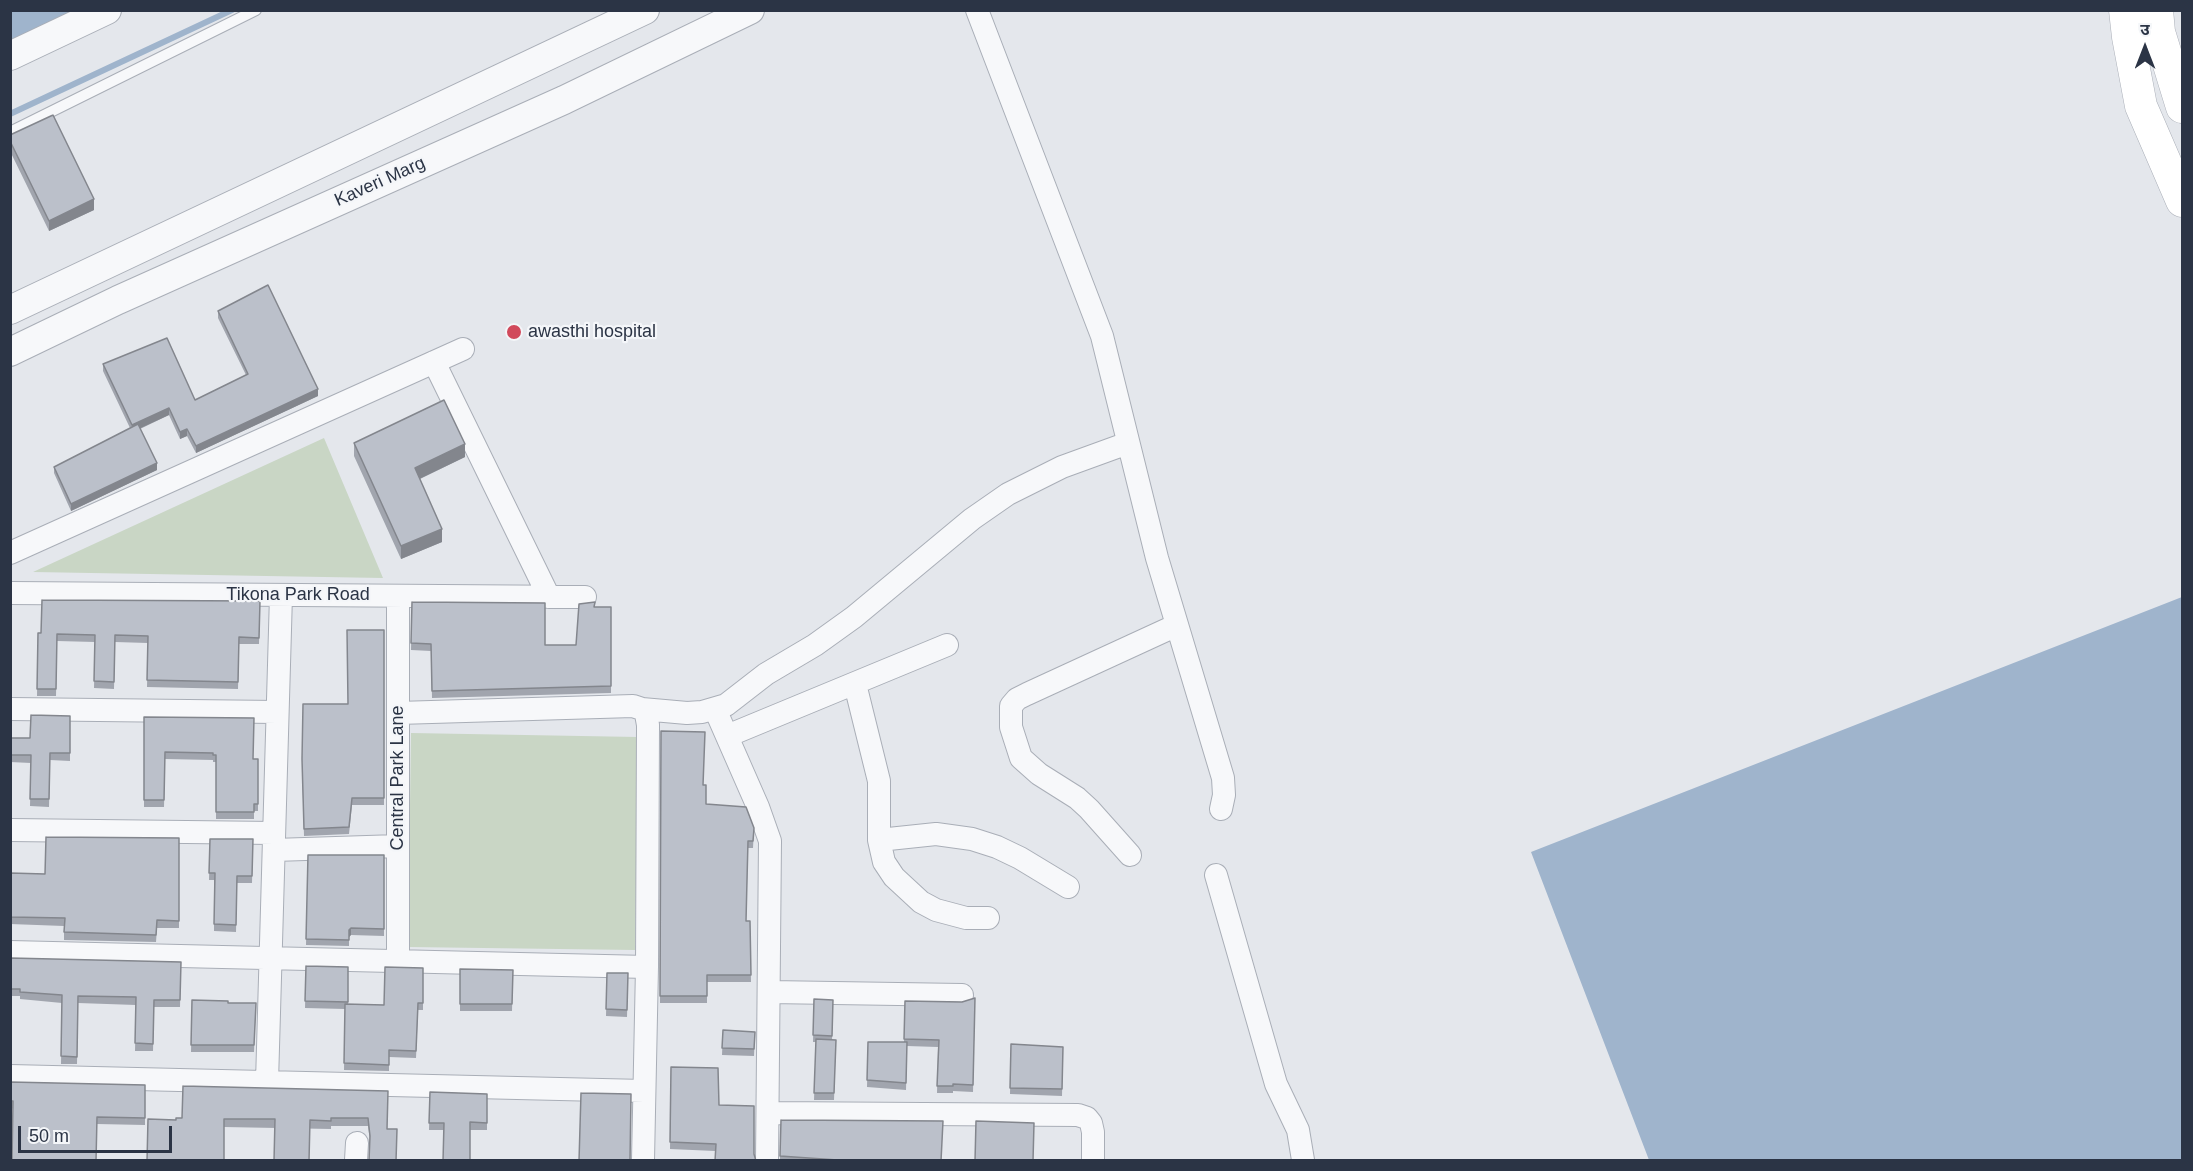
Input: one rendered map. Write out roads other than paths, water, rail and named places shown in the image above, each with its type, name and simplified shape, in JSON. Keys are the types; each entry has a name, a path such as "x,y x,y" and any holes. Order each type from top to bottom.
{"main road":[{"path":"2125,10 2140,106 2182,201"},
{"path":"2157,10 2159,32 2182,107"}],"street":[{"path":"10,56 107,10"},
{"path":"10,310 645,10"},
{"name":"Kaveri Marg","path":"10,352 118,300 564,100 750,10"},
{"path":"977,10 1102,336 1156,558 1223,778 1224,795 1221,809"},
{"path":"542,60 564,100"},
{"path":"10,553 463,349"},
{"path":"434,362 549,597"},
{"path":"398,713 633,706 642,709 687,713 726,705 766,674 815,645 854,617 972,519 1008,494 1062,467 1128,443"},
{"name":"Tikona Park Road","path":"10,593 585,597"},
{"path":"267,1082 281,594"},
{"name":"Central Park Lane","path":"398,596 398,961"},
{"path":"1130,855 1077,798 1027,765 1021,758 1011,727 1011,706 1026,694 1177,625"},
{"path":"727,736 946,645"},
{"path":"855,684 879,781 879,840 884,862 908,891 921,902 936,910 966,918 988,918"},
{"path":"10,709 278,712"},
{"path":"642,709 646,714 648,726 643,1161"},
{"path":"715,709 758,807 770,841 767,1161"},
{"path":"10,830 398,846"},
{"path":"879,840 936,834 972,839 1020,858 1068,887"},
{"path":"1216,875 1276,1084 1298,1130 1303,1161"},
{"path":"10,952 647,967"},
{"path":"770,992 962,995"},
{"path":"10,1076 644,1091"},
{"path":"768,1113 1078,1115 1087,1118 1091,1123 1093,1161"}],"lane":[{"path":"10,132 256,10"}],"water":[{"path":"11,10 75,11 11,41"},
{"path":"2182,597 2182,1160 1649,1160 1531,852"}],"waterway":[{"path":"10,114 232,10"}],"place":[{"name":"awasthi hospital","path":"514,332"}]}
